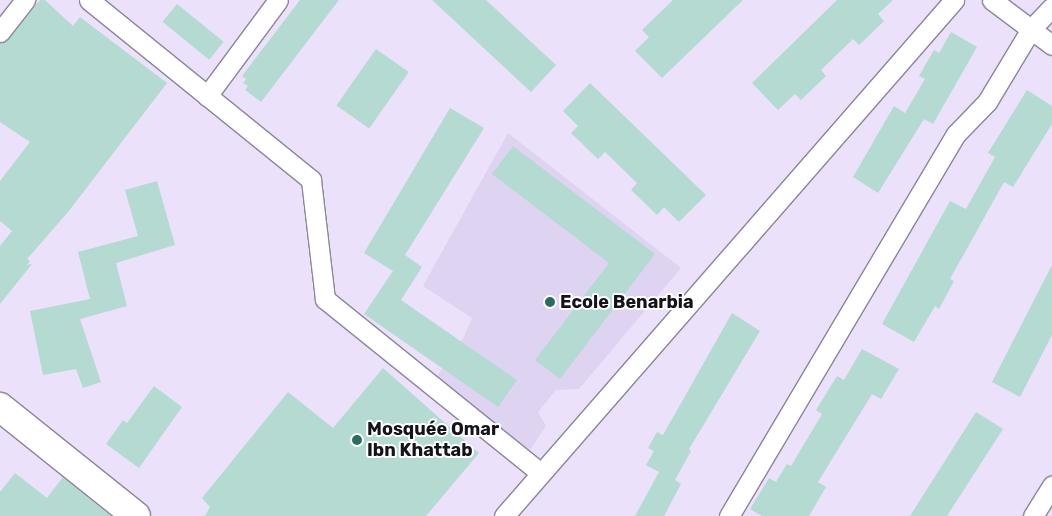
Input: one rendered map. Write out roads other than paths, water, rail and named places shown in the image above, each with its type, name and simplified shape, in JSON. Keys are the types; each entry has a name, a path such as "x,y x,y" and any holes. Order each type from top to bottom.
{"street":[{"path":"0,32 25,0"},
{"path":"89,0 311,180 324,299 541,473"},
{"path":"207,96 278,0"},
{"path":"504,516 954,0"},
{"path":"992,0 1052,45"},
{"path":"729,516 956,134 987,102 1031,29 1052,8"},
{"path":"0,407 136,516"},
{"path":"1033,516 1052,486"}],"place":[{"name":"Ecole Benarbia","path":"550,302"},
{"name":"Mosquée Omar Ibn Khattab","path":"357,440"}]}
